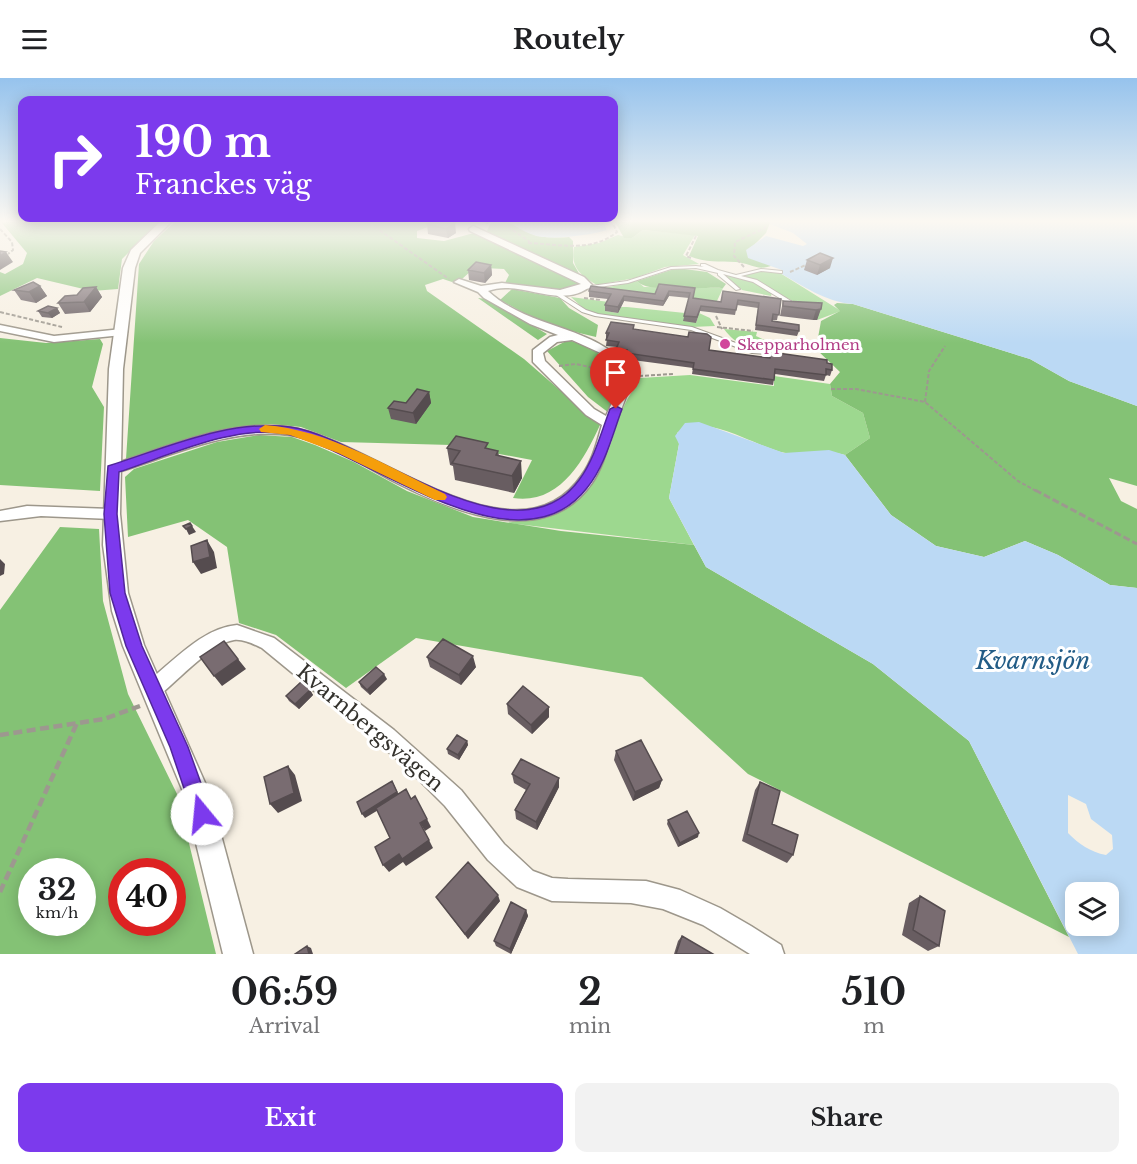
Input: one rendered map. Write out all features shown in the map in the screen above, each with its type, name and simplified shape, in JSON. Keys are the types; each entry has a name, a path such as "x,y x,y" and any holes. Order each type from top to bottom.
{"street":[{"path":"131,261 116,369 111,514 118,593 134,646 196,794 238,954"},
{"path":"482,290 497,285 558,294 584,288 586,282 542,261"},
{"path":"113,469 222,434 259,429 291,431 342,450 429,493 480,512 528,514 548,510 568,500 583,485 596,464 609,423 622,395 626,375 618,358 602,346 539,324 488,296 482,290 459,282"},
{"path":"0,328 54,339 122,332"},
{"path":"569,336 554,339 537,352 539,362 590,411 609,423"},
{"path":"0,516 13,512 54,510 111,514"},
{"name":"Kvarnbergsvägen","path":"156,694 216,640 231,633 246,634 268,643 409,756 453,798 506,861 526,880 557,891 597,890 646,893 694,907 772,954"}],"lane":[{"path":"703,266 716,271 738,289"},
{"path":"584,288 628,282 671,268 696,267 761,284 788,301"},
{"path":"737,276 766,270 780,272"},
{"path":"558,294 597,315 692,329 754,352 767,352"}],"path":[{"path":"423,261 446,277 459,282"},
{"path":"694,261 703,266"},
{"path":"739,261 744,266 745,273"},
{"path":"780,272 796,271 809,263"},
{"path":"0,312 42,324 68,327"},
{"path":"692,329 696,327 753,331"},
{"path":"926,402 926,378 932,358 945,346"},
{"path":"546,369 576,364 626,375 673,374"},
{"path":"831,389 856,389 926,402 1018,481 1137,544"},
{"path":"0,735 104,719 156,694"},
{"path":"0,892 77,723"}],"green space":[{"path":"24,261 122,261 118,289 92,291 37,278 0,296 0,272 5,274 23,264"},
{"path":"141,261 536,261 580,281 582,285 565,291 505,283 509,275 504,269 484,268 472,270 462,279 452,282 443,279 425,285 427,291 524,359 600,425 586,453 567,478 544,495 529,498 513,498 532,460 451,445 341,442 301,427 271,424 219,431 126,459"},
{"path":"546,261 573,261 581,277"},
{"path":"574,261 693,261 699,264 665,267 635,278 597,285 586,278"},
{"path":"707,261 762,261 773,265 763,268 741,263"},
{"path":"677,268 707,272 726,284 723,288 664,288 643,285 637,281"},
{"path":"762,271 780,273 841,311 817,320 818,314 743,275"},
{"path":"723,274 752,282 772,293 771,296 742,290"},
{"path":"637,281 644,287 723,288 717,301 692,304 694,293 658,289 655,299 591,291"},
{"path":"512,289 560,298 569,308 598,325 596,337 546,325 500,300"},
{"path":"571,297 609,302 605,311 618,313 621,307 627,307 685,313 696,323 699,313 710,318 715,326 691,327 597,314 584,309"},
{"path":"478,298 487,299 547,334 538,340"},
{"path":"837,303 853,304 1030,359 1069,381 1137,406 1137,486 1109,478 1121,501 1137,509 1137,588 1110,585 1058,555 1025,541 984,557 936,546 891,515 845,455 870,438 863,413 832,396 830,384 840,372 816,349 821,321 840,311 834,305"},
{"path":"724,329 757,332 756,336 784,349 743,345"},
{"path":"0,338 46,343 100,339 103,344 92,387 104,407 100,491 0,485"},
{"path":"568,340 593,348 619,376 609,413 588,397 547,351"},
{"path":"690,375 774,386 774,376 830,384 832,396 863,413 870,438 845,455 829,452 794,454 774,450 716,428 688,427 677,433 679,444 669,498 694,545 507,523 556,511 568,505 590,486 607,454 623,408 640,378"},
{"path":"259,435 292,437 354,462 407,491 473,517 561,531 694,545 706,567 873,664 969,741 1065,929 1065,935 748,774 642,677 416,638 346,688 276,635 239,623 227,547 188,520 128,537 125,477 134,469 217,442"},
{"path":"60,527 99,529 103,601 128,694 177,794 216,954 0,954 0,610"}],"water":[{"path":"756,261 1137,261 1137,406 1069,381 1030,359 853,304 833,300 815,293 780,273 782,270"},
{"name":"Kvarnsjön","path":"699,422 784,453 829,450 845,455 891,515 936,546 984,557 1025,541 1058,555 1110,585 1137,588 1137,954 1078,954 1069,936 1119,936 1119,882 1065,882 1065,929 969,741 873,664 706,567 669,498 679,444 675,436 685,423","holes":["1068,795 1086,804 1091,819 1112,835 1113,849 1106,855 1085,847 1068,833"]}],"building":[{"path":"809,261 828,261 820,265"},
{"path":"476,262 491,265 484,273 468,270"},
{"path":"33,282 40,286 29,292 14,290"},
{"path":"659,284 695,288 693,298 721,302 723,291 781,299 779,315 773,314 772,321 799,325 799,331 756,325 759,303 738,300 736,310 701,306 697,317 684,316 690,293 669,291 664,301 624,296 618,307 605,305 611,294 589,291 591,286 655,294"},
{"path":"96,287 84,302 58,303 65,296 77,295 83,288"},
{"path":"783,301 822,303 821,309 816,310 783,306"},
{"path":"48,306 57,308 48,313 38,311"},
{"path":"611,322 634,325 633,329 688,337 689,332 707,334 711,337 709,350 770,358 771,352 827,360 827,363 832,364 832,370 826,369 826,375 775,369 774,380 693,369 694,363 626,353 627,350 616,349 619,342 606,340 609,333 606,333"},
{"path":"417,389 429,392 413,413 388,408 394,401 406,403"},
{"path":"456,436 488,443 485,448 498,451 496,455 521,461 512,476 452,463 460,451 447,448"},
{"path":"190,523 192,526 186,529 183,526"},
{"path":"207,540 210,557 193,562 191,546"},
{"path":"443,639 473,656 459,675 427,657"},
{"path":"224,641 238,659 214,676 200,657"},
{"path":"376,667 384,674 367,690 359,682"},
{"path":"301,682 310,690 295,704 286,696"},
{"path":"523,686 549,707 531,725 507,704"},
{"path":"457,735 467,741 458,755 447,749"},
{"path":"641,740 662,780 635,792 616,751"},
{"path":"521,759 559,778 536,822 515,810 530,784 512,774"},
{"path":"288,766 294,793 270,804 264,777"},
{"path":"392,781 397,792 362,814 357,802"},
{"path":"760,782 780,791 772,824 798,835 793,855 747,834"},
{"path":"406,789 411,799 415,796 427,819 420,823 429,840 402,859 399,854 383,865 375,847 390,838 376,808"},
{"path":"687,811 699,833 680,843 668,820"},
{"path":"468,862 498,895 465,934 436,897"},
{"path":"920,896 945,911 939,946 913,930"},
{"path":"511,902 526,910 510,949 494,941"},
{"path":"682,936 713,954 676,954"},
{"path":"307,946 309,954 295,954"}],"slow traffic":[{"path":"265,429 291,431 342,450 440,497"}],"place":[{"name":"Skepparholmen","path":"725,344"}],"route":[{"path":"202,814 178,747 134,646 118,593 112,546 113,469 222,434 259,429 291,431 342,450 429,493 480,512 503,515 528,514 548,510 568,500 583,485 596,464 616,409"}]}
